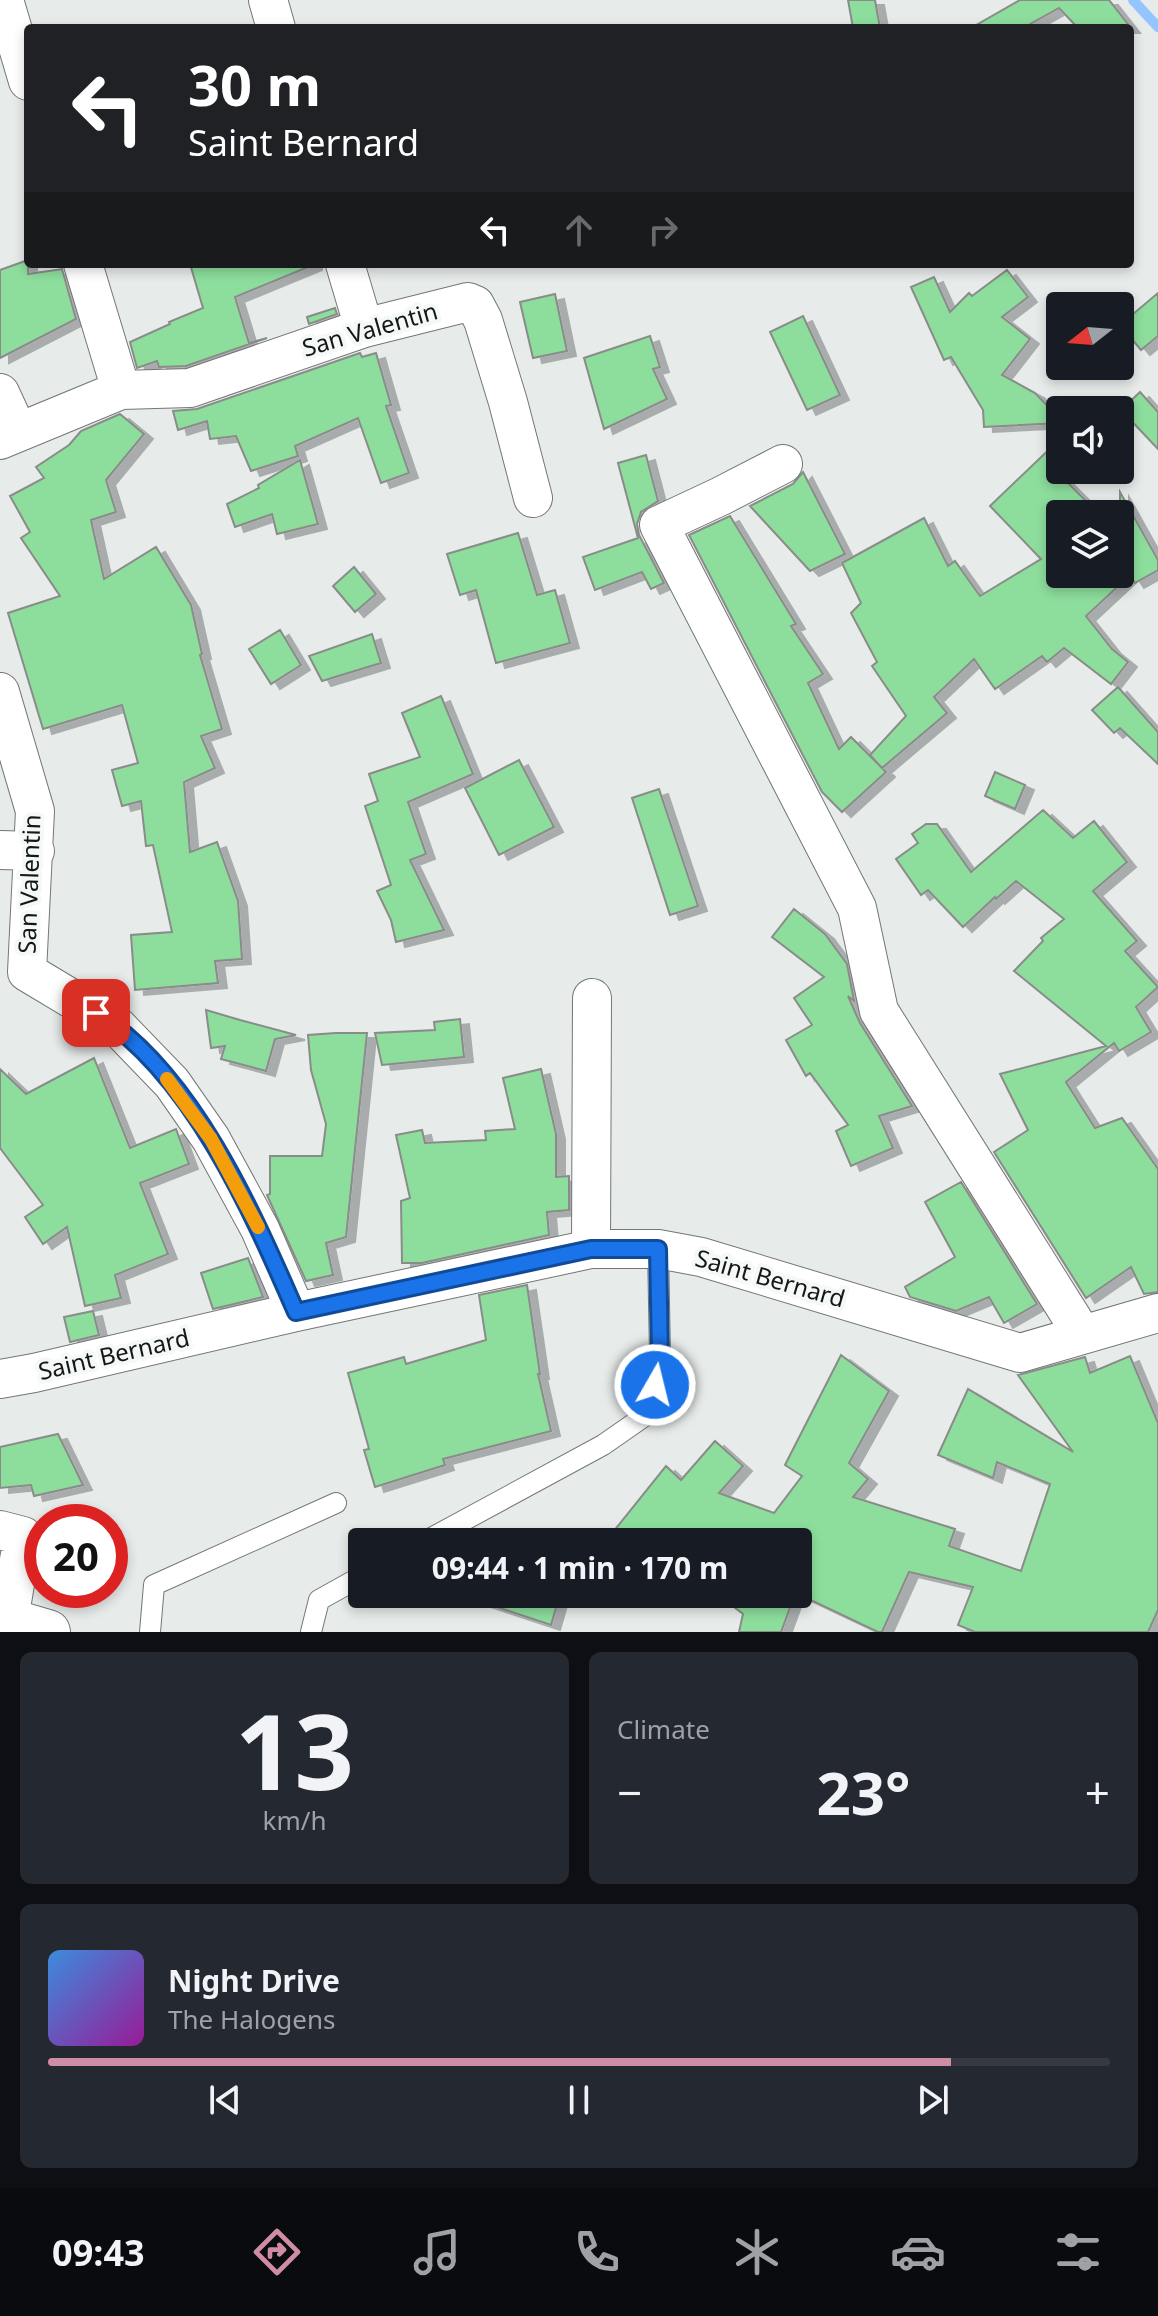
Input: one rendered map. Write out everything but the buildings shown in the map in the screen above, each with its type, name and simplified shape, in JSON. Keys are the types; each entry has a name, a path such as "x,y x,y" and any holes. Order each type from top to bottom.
{"street":[{"path":"4,0 24,68"},
{"path":"268,0 275,24"},
{"path":"84,268 121,390"},
{"path":"346,268 364,328"},
{"name":"San Valentin","path":"9,436 121,390 190,388 364,328 468,302 475,305 483,320 533,498"},
{"path":"0,393 9,436"},
{"path":"783,464 659,525 857,908 879,1011 1082,1334"},
{"name":"San Valentin","path":"0,692 35,811 17,850 27,972 117,1026 172,1083 211,1139 260,1229 296,1312"},
{"path":"591,1249 592,998"},
{"name":"Saint Bernard","path":"0,1379 591,1249 658,1249 701,1257 1020,1353 1158,1313"},
{"path":"0,1530 23,1536 19,1623"}],"lane":[{"path":"450,1528 603,1445 649,1413 660,1356 658,1249"},
{"path":"150,1632 154,1585 336,1503"},
{"path":"311,1632 319,1600 348,1584"}],"waterway":[{"path":"1133,0 1158,27"}],"slow traffic":[{"path":"167,1079 211,1139 258,1227"}],"route":[{"path":"96,1013 117,1026 172,1083 211,1139 260,1229 296,1312 591,1249 658,1249 660,1356 655,1385"}]}
